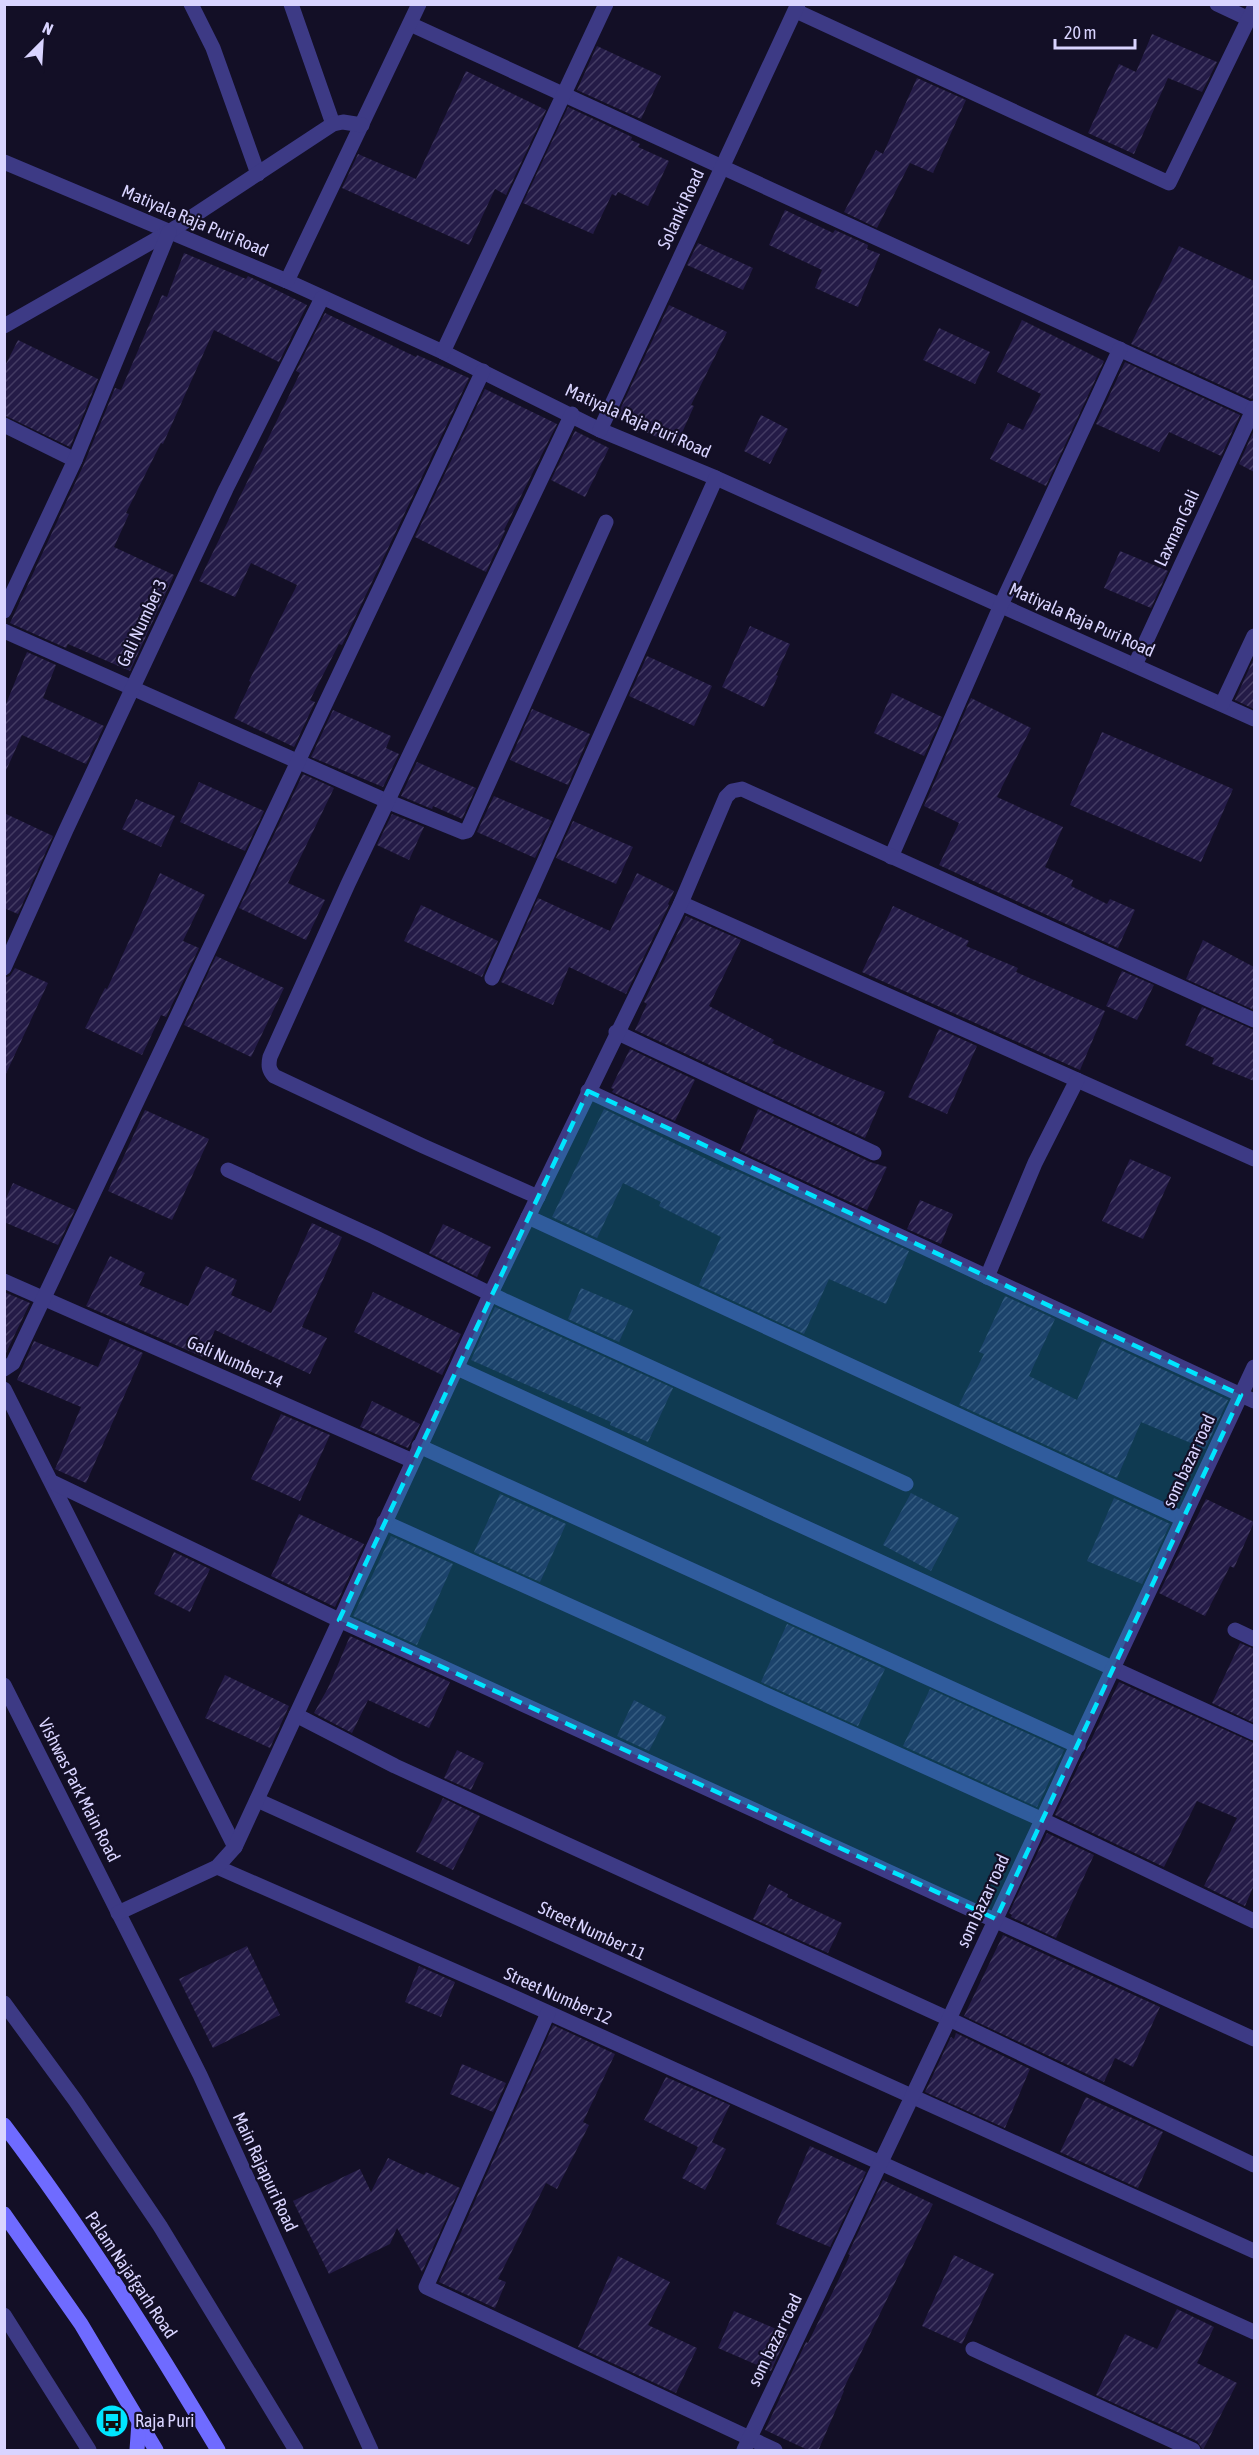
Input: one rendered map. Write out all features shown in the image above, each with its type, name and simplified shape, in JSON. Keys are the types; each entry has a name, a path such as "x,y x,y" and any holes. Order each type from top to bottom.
{"main road":[{"name":"Palam Najafgarh Road","path":"4,2125 35,2166 157,2348 218,2451"},
{"path":"4,2214 81,2324 156,2451"},
{"path":"137,2451 139,2422"}],"street":[{"path":"191,4 213,48 258,174"},
{"path":"291,4 333,124"},
{"path":"287,281 419,4"},
{"path":"443,352 606,4"},
{"path":"797,8 1169,183 1252,14 1217,4"},
{"name":"Solanki Road","path":"600,430 797,8"},
{"path":"410,24 1254,410"},
{"path":"4,326 169,232 333,124 343,122 362,125"},
{"name":"Matiyala Raja Puri Road","path":"4,162 287,281 483,371 600,430 716,478 1254,719"},
{"path":"4,611 75,460 169,232"},
{"name":"Gali Number 3","path":"4,968 226,489 322,298"},
{"path":"891,857 1001,605 1120,349"},
{"path":"4,1370 13,1363 483,371"},
{"name":"Laxman Gali","path":"1135,664 1254,410"},
{"path":"538,1197 423,1146 274,1076 269,1071 270,1057 348,884 572,414"},
{"path":"4,425 75,460"},
{"path":"492,978 716,478"},
{"path":"4,630 389,802 458,831 467,831 606,522"},
{"path":"1222,704 1254,636"},
{"path":"118,1913 217,1867 235,1847 491,1293 616,1032 681,903 726,798 732,791 742,789 1254,1020"},
{"path":"681,903 1254,1159"},
{"path":"616,1032 874,1153"},
{"path":"987,1277 1035,1163 1077,1080"},
{"path":"588,1092 1248,1398"},
{"path":"228,1170 906,1484"},
{"path":"528,1217 1183,1519"},
{"name":"Gali Number 14","path":"4,1281 412,1461"},
{"name":"som bazar road","path":"746,2445 1078,1746 1183,1519 1248,1398 1254,1367"},
{"path":"457,1368 1254,1733"},
{"path":"4,1389 235,1847"},
{"path":"419,1446 1078,1746"},
{"path":"51,1482 339,1620 1254,2039"},
{"path":"384,1522 1043,1820 1254,1921"},
{"path":"1236,1630 1254,1639"},
{"name":"Vishwas Park Main Road","path":"4,1684 118,1913"},
{"path":"296,1715 416,1776 949,2019 1254,2165"},
{"name":"Street Number 11","path":"257,1800 1254,2251"},
{"name":"Street Number 12","path":"217,1867 548,2013 1254,2332"},
{"name":"Main Rajapuri Road","path":"118,1913 200,2075 371,2451"},
{"path":"4,2003 75,2100 160,2226 296,2451"},
{"path":"548,2013 426,2287 746,2445 775,2451"},
{"path":"4,2315 89,2451"},
{"path":"973,2349 1192,2451"}],"highlighted area":[{"path":"588,1091 1241,1395 996,1919 339,1620"}],"building":[{"path":"1152,34 1217,62 1202,92 1168,78 1134,154 1088,133 1119,64 1136,72"},
{"path":"597,46 661,76 641,119 577,90"},
{"path":"466,71 546,110 506,195 495,189 469,245 342,188 358,154 416,179"},
{"path":"917,78 966,100 933,173 910,163 877,228 844,212 876,150 883,154"},
{"path":"568,107 632,137 631,140 640,144 638,147 669,161 648,206 618,192 616,196 612,194 593,234 523,203"},
{"path":"785,210 833,233 835,230 868,245 867,249 880,254 858,307 815,288 822,270 769,245"},
{"path":"698,243 753,268 743,290 687,265"},
{"path":"1179,246 1254,281 1254,398 1251,399 1131,344"},
{"path":"184,253 246,279 248,276 307,305 279,362 214,330 163,444 161,443 126,513 129,514 114,547 174,575 130,671 68,644 66,648 10,623 84,464 115,388 121,390 162,295 167,297"},
{"path":"669,305 727,332 691,405 694,406 676,446 616,418"},
{"path":"325,313 416,357 417,355 469,378 342,645 339,644 310,700 315,702 294,747 234,718 251,682 249,681 297,585 251,563 235,597 199,581 300,373 296,371"},
{"path":"1022,320 1104,361 1046,486 990,459 1008,423 1023,430 1041,394 997,372"},
{"path":"939,328 990,352 975,384 923,360"},
{"path":"18,340 98,379 70,447 4,415 4,368"},
{"path":"1125,362 1240,415 1221,456 1169,432 1159,452 1096,424"},
{"path":"485,389 557,424 504,530 486,572 415,537"},
{"path":"761,415 788,429 770,464 744,451"},
{"path":"1254,430 1254,472 1239,464"},
{"path":"575,431 609,448 585,497 551,480"},
{"path":"1120,551 1168,571 1151,608 1104,588"},
{"path":"750,626 790,644 764,707 722,687"},
{"path":"27,652 56,665 43,698 104,726 86,764 22,735 4,775 4,709"},
{"path":"647,656 712,686 694,726 629,696"},
{"path":"1254,658 1254,709 1235,700"},
{"path":"892,693 942,717 924,756 874,733"},
{"path":"971,698 1031,728 997,797 1063,827 1045,867 1073,880 1071,886 1107,904 1110,899 1135,910 1118,948 939,865 959,823 924,806"},
{"path":"532,709 590,734 568,785 510,760"},
{"path":"333,710 391,736 386,748 399,754 383,787 311,757"},
{"path":"1102,732 1233,789 1201,862 1070,805"},
{"path":"417,762 476,788 462,819 433,806 432,809 401,796"},
{"path":"303,774 334,788 288,883 325,900 306,940 239,908"},
{"path":"199,782 264,811 245,851 180,822"},
{"path":"494,796 552,821 535,858 477,832"},
{"path":"136,799 175,816 161,847 122,829"},
{"path":"4,813 53,836 18,914 4,908"},
{"path":"392,814 424,827 409,860 377,845"},
{"path":"573,821 633,847 616,884 556,858"},
{"path":"160,873 205,895 183,941 199,948 166,1017 161,1015 142,1055 85,1028 105,988 107,989"},
{"path":"637,873 674,891 626,994 569,967 553,1005 501,982 538,898 610,931"},
{"path":"421,905 498,941 482,977 404,941"},
{"path":"893,906 969,941 966,946 1018,968 1016,972 1105,1011 1080,1070 862,972"},
{"path":"686,916 741,940 709,1006 774,1040 772,1043 885,1092 865,1138 635,1030 647,1004 644,1002"},
{"path":"1203,940 1254,967 1254,1010 1186,979"},
{"path":"216,956 284,988 251,1057 184,1025"},
{"path":"15,968 48,983 4,1078 4,978 10,976"},
{"path":"1122,971 1154,985 1137,1020 1106,1006"},
{"path":"1202,1007 1254,1030 1254,1081 1212,1064 1214,1058 1185,1045"},
{"path":"939,1029 977,1046 947,1114 908,1097"},
{"path":"630,1049 695,1080 675,1121 612,1092 614,1089 611,1088"},
{"path":"604,1109 731,1171 732,1169 909,1251 886,1304 829,1279 804,1334 699,1285 721,1237 659,1206 661,1202 623,1183 597,1238 552,1217"},
{"path":"758,1109 870,1162 887,1167 867,1210 740,1151"},
{"path":"145,1110 209,1139 172,1220 108,1191"},
{"path":"1130,1159 1171,1177 1143,1239 1102,1221"},
{"path":"13,1183 75,1210 58,1245 4,1222 4,1203"},
{"path":"920,1200 953,1214 941,1244 907,1229"},
{"path":"312,1223 342,1237 302,1327 327,1338 310,1374 215,1330 203,1357 86,1306 110,1256 145,1273 139,1285 188,1306 206,1266 237,1280 231,1295 271,1313"},
{"path":"443,1224 491,1247 477,1277 429,1253"},
{"path":"581,1288 633,1310 619,1342 568,1319"},
{"path":"4,1292 30,1303 4,1357"},
{"path":"373,1292 461,1334 442,1375 354,1332"},
{"path":"1005,1296 1055,1319 1029,1376 1077,1400 1102,1341 1228,1400 1205,1449 1141,1422 1117,1478 959,1405 984,1354 979,1352"},
{"path":"495,1307 673,1388 648,1442 610,1425 611,1422 471,1360"},
{"path":"110,1339 143,1353 86,1483 55,1469 81,1407 17,1380 34,1341 98,1367"},
{"path":"372,1401 420,1424 408,1448 360,1427"},
{"path":"281,1414 330,1435 300,1501 251,1479"},
{"path":"911,1493 959,1518 931,1571 883,1545"},
{"path":"500,1494 566,1524 540,1582 474,1552"},
{"path":"1114,1498 1170,1524 1142,1584 1087,1561"},
{"path":"1206,1499 1254,1522 1234,1568 1230,1566 1205,1616 1159,1593"},
{"path":"299,1514 364,1544 335,1607 271,1576"},
{"path":"391,1536 453,1564 417,1645 353,1616"},
{"path":"174,1552 210,1569 190,1612 154,1594"},
{"path":"787,1624 885,1669 858,1726 761,1682"},
{"path":"350,1636 450,1682 429,1728 368,1700 352,1733 314,1713 328,1688"},
{"path":"1240,1643 1254,1649 1254,1723 1212,1703"},
{"path":"225,1675 289,1706 270,1748 205,1718"},
{"path":"1119,1682 1254,1743 1254,1885 1245,1906 1204,1886 1237,1818 1197,1801 1164,1867 1055,1815"},
{"path":"930,1689 1064,1750 1037,1807 903,1746"},
{"path":"634,1700 666,1717 649,1751 617,1736"},
{"path":"457,1750 484,1763 471,1790 444,1778"},
{"path":"443,1798 480,1816 453,1870 416,1852"},
{"path":"1047,1833 1094,1855 1056,1938 1011,1917 1009,1913"},
{"path":"769,1884 788,1894 787,1897 842,1923 828,1953 753,1919"},
{"path":"1003,1935 1160,2007 1133,2067 1115,2058 1104,2082 964,2016"},
{"path":"247,1946 280,2015 213,2048 179,1979"},
{"path":"419,1966 455,1982 441,2017 405,2002"},
{"path":"553,2025 615,2054 583,2122 589,2125 557,2189 546,2183 498,2279 506,2282 495,2308 439,2282"},
{"path":"956,2033 1030,2069 1005,2128 925,2092 951,2037 954,2039"},
{"path":"462,2064 506,2083 493,2112 450,2094"},
{"path":"666,2077 730,2105 712,2142 726,2149 705,2190 682,2178 698,2147 644,2120"},
{"path":"1086,2097 1163,2132 1138,2188 1060,2152"},
{"path":"810,2146 866,2172 830,2247 776,2224"},
{"path":"388,2158 424,2175 426,2172 460,2188 422,2272 397,2228 390,2244 329,2274 293,2201 360,2169 371,2192"},
{"path":"883,2180 933,2204 843,2390 818,2451 810,2451 765,2430 806,2342 808,2343 840,2277 850,2255 848,2254"},
{"path":"954,2255 994,2274 962,2344 922,2326"},
{"path":"618,2256 670,2282 648,2325 697,2348 676,2393 578,2347"},
{"path":"1177,2309 1214,2327 1197,2363 1237,2383 1203,2450 1197,2441 1096,2395 1125,2334 1157,2349"},
{"path":"734,2311 788,2334 771,2371 718,2348"}],"place":[{"name":"Raja Puri","path":"112,2421"}]}
